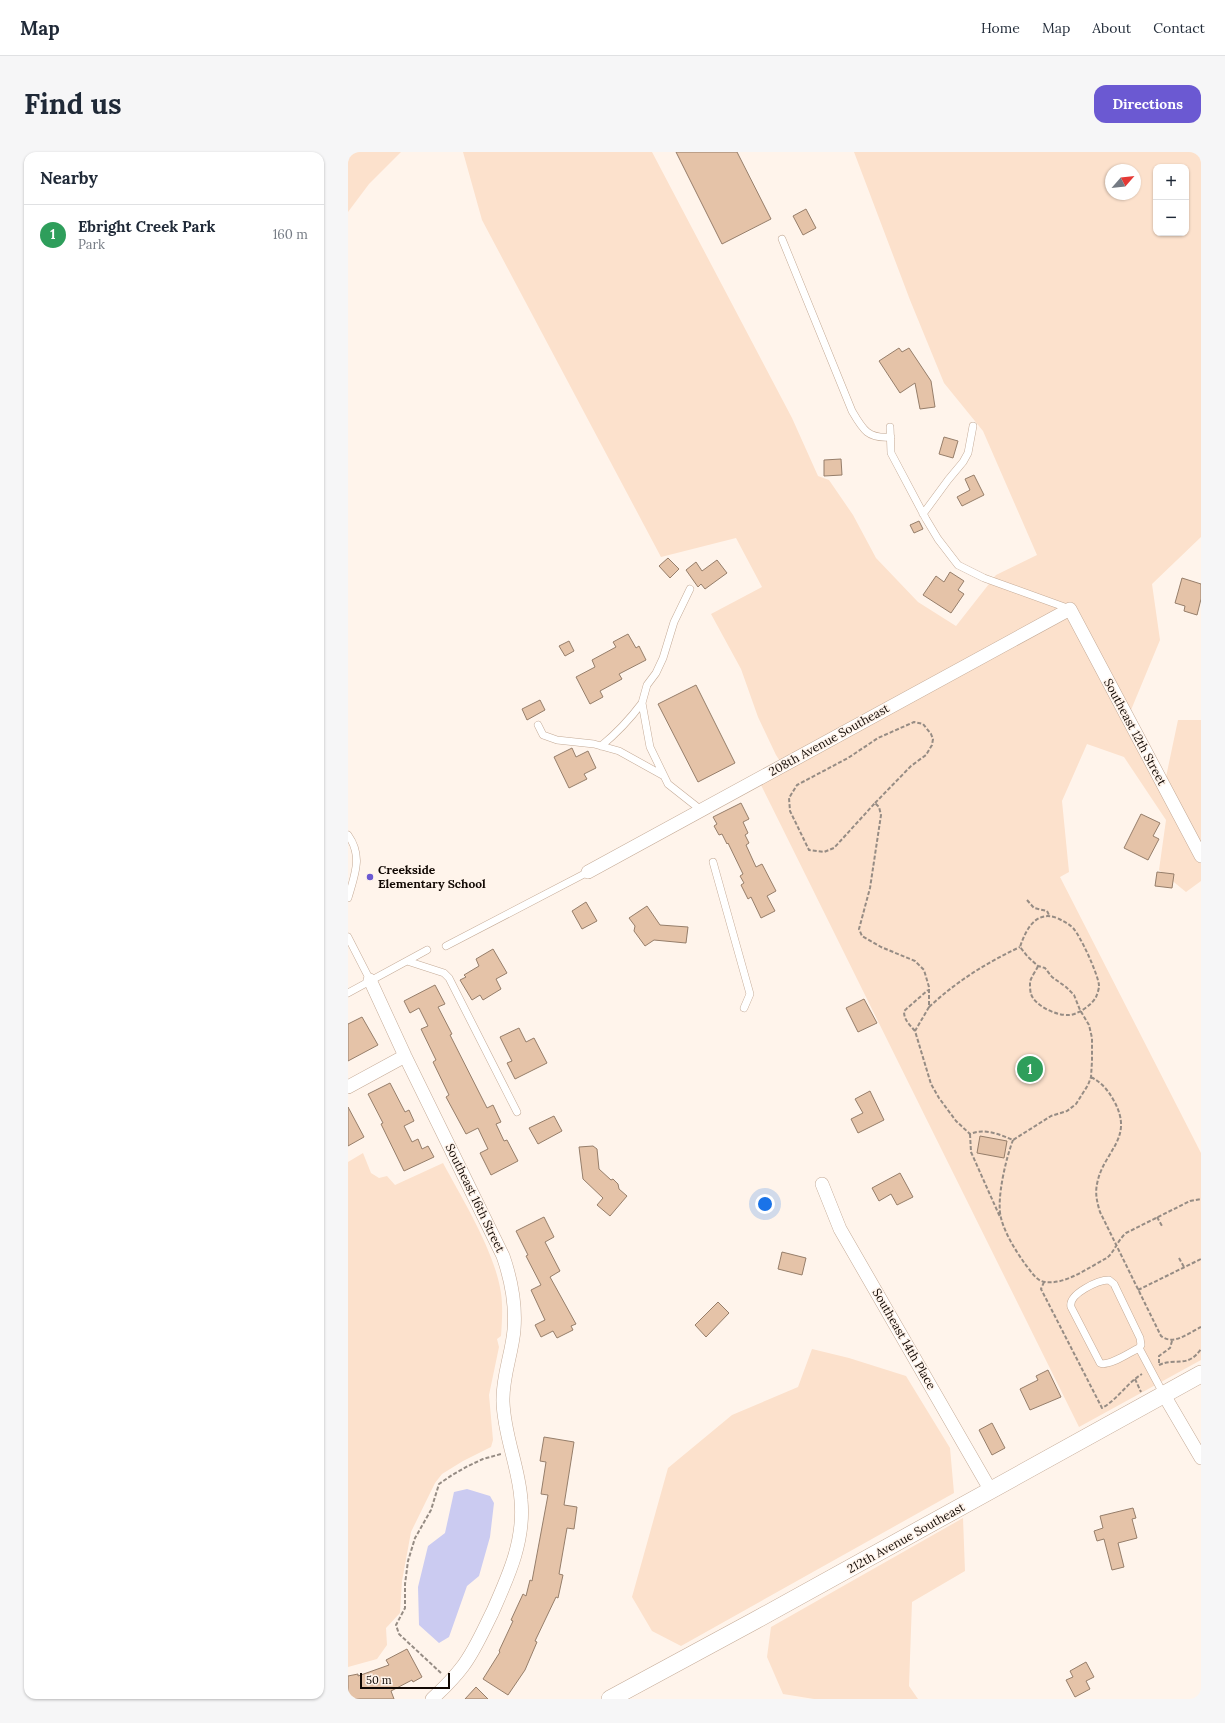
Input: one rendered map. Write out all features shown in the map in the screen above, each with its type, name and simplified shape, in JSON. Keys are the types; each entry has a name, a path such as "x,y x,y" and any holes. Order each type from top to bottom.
{"street":[{"name":"208th Avenue Southeast","path":"588,872 1070,608"},
{"name":"Southeast 12th Street","path":"1070,608 1201,856"},
{"name":"Southeast 16th Street","path":"370,980 405,1056 494,1235 510,1277 514,1310 514,1330 504,1380 503,1402 506,1430 517,1471 522,1514 515,1559 482,1634 463,1666 432,1699"},
{"path":"348,1087 405,1056"},
{"name":"Southeast 14th Place","path":"822,1184 840,1229 991,1491"},
{"name":"212th Avenue Southeast","path":"610,1699 991,1491 1201,1374"},
{"path":"1164,1395 1201,1458"}],"lane":[{"path":"782,239 852,411 863,428 870,435 880,438 891,437"},
{"path":"924,514 948,480 963,462 968,453 972,426"},
{"path":"890,427 891,453 938,539 958,565 984,578 1070,608"},
{"path":"602,746 632,717 642,702 647,685 656,673 663,658 674,622 690,589"},
{"path":"642,702 650,746 668,784 701,810"},
{"path":"538,725 543,735 557,740 602,746 619,751 664,776"},
{"path":"348,835 354,843 357,853 357,865 348,898"},
{"path":"713,862 750,994 744,1008"},
{"path":"446,946 588,872"},
{"path":"348,937 351,950 370,980"},
{"path":"348,993 427,950"},
{"path":"407,961 444,973 449,978 517,1112"},
{"path":"1109,1280 1114,1284 1140,1338 1141,1345 1138,1348 1110,1363 1100,1363 1071,1307 1070,1304 1073,1297 1101,1281 1109,1280"},
{"path":"1138,1348 1164,1395"}],"path":[{"path":"914,722 923,724 931,734 933,739 932,746 926,755 911,766 875,803 834,848 824,852 809,850 790,811 790,798 797,786 802,782 848,758 878,738 914,722"},
{"path":"875,803 879,807 881,815 870,888 858,929 862,936 881,947 914,961 924,970 929,990 929,1007"},
{"path":"1027,900 1034,908 1047,911 1049,915 1066,922 1078,933 1097,976 1099,986 1096,997 1090,1006 1070,1016 1059,1014 1036,1002 1030,993 1030,981 1038,966"},
{"path":"914,1031 929,1007 956,983 982,966 1020,947 1028,927 1038,919 1049,915"},
{"path":"1001,1218 1000,1204 1005,1161 1012,1140 1051,1116 1066,1111 1076,1104 1083,1096 1091,1077 1092,1038 1089,1025 1080,1010 1074,995 1052,977 1045,968 1038,966 1020,947"},
{"path":"929,990 904,1011 904,1017 914,1031 931,1084 939,1098 956,1121 970,1134 972,1152 1012,1243 1036,1278 1044,1282 1061,1282 1107,1258 1112,1254 1116,1244 1126,1233 1190,1201 1201,1199"},
{"path":"1091,1077 1103,1085 1108,1092 1116,1106 1121,1120 1121,1131 1114,1150 1105,1163 1097,1183 1096,1197 1100,1212 1161,1336 1172,1341"},
{"path":"970,1134 978,1131 994,1133 1012,1140"},
{"path":"1157,1217 1162,1226"},
{"path":"1179,1258 1184,1267"},
{"path":"1138,1290 1201,1259"},
{"path":"1044,1282 1041,1289 1102,1408 1113,1400 1130,1382 1144,1372"},
{"path":"1160,1364 1158,1360 1159,1356 1170,1348 1172,1341 1201,1326"},
{"path":"1156,1366 1165,1362 1181,1363 1189,1360 1201,1349"},
{"path":"450,1681 399,1634 396,1625 405,1608 405,1584 408,1561 415,1538 431,1510 440,1484 452,1475 483,1459 512,1451"}],"shaded area":[{"path":"348,152 401,152 369,184 348,212"},
{"path":"463,152 652,152 792,418 818,476 829,480 853,515 876,558 918,602 956,626 996,575 1037,555 983,431 944,383 910,300 854,152 1201,152 1201,537 1152,584 1160,640 1131,710 1166,777 1178,720 1201,720 1201,881 1186,892 1159,870 1166,820 1124,757 1087,744 1062,801 1069,872 1060,877 1201,1153 1201,1360 1079,1427 761,785 788,770 785,769 776,755 758,717 741,669 711,614 762,587 736,538 661,557 482,220"},
{"path":"363,1153 371,1173 379,1178 387,1176 395,1185 443,1163 477,1226 492,1261 498,1277 501,1293 502,1320 501,1336 497,1339 499,1347 489,1395 493,1440 491,1447 463,1461 442,1474 435,1483 411,1532 402,1581 400,1613 386,1628 387,1645 377,1659 348,1667 348,1162"},
{"path":"812,1349 849,1358 906,1376 950,1448 954,1493 681,1646 652,1631 632,1597 668,1468 732,1415 798,1387"},
{"path":"963,1518 965,1571 912,1602 909,1686 918,1699 814,1699 783,1694 767,1657 771,1627"}],"water":[{"path":"467,1489 490,1496 494,1503 490,1537 479,1576 467,1586 449,1637 439,1643 419,1625 418,1587 428,1546 445,1533 454,1492"}],"building":[{"path":"676,152 737,152 771,219 722,244"},
{"path":"806,209 816,228 803,235 793,216"},
{"path":"899,348 902,352 909,348 931,381 935,407 920,409 915,383 900,393 879,361"},
{"path":"944,437 958,441 953,458 939,454"},
{"path":"841,459 842,475 824,476 824,460"},
{"path":"974,475 984,495 962,506 957,497 970,490 965,479"},
{"path":"919,521 923,529 914,533 910,525"},
{"path":"668,558 679,569 670,578 659,566"},
{"path":"717,560 727,573 705,589 701,584 698,587 686,570 696,562 702,571"},
{"path":"950,572 964,581 958,590 964,594 951,613 923,595 936,576 944,582"},
{"path":"1182,578 1201,584 1201,599 1197,615 1184,611 1185,606 1175,603"},
{"path":"628,634 636,648 639,646 646,660 619,674 622,679 600,691 603,697 590,704 576,677 595,667 592,660 616,647 613,642"},
{"path":"569,641 574,651 565,656 559,646"},
{"path":"696,685 735,763 698,782 658,704"},
{"path":"540,700 545,710 527,720 522,709"},
{"path":"572,748 576,757 588,751 596,768 584,774 587,779 569,788 554,757"},
{"path":"741,803 749,819 743,822 748,833 745,835 749,843 746,845 756,867 762,864 776,891 767,896 775,911 761,918 751,897 748,899 741,885 744,883 740,876 743,874 728,843 727,844 722,834 719,835 714,826 717,824 713,817"},
{"path":"1141,814 1160,823 1153,836 1159,839 1148,860 1124,848"},
{"path":"1157,872 1174,874 1172,888 1155,886"},
{"path":"586,902 597,921 582,929 572,911"},
{"path":"647,906 660,925 688,927 686,943 654,940 645,946 634,931 635,926 629,918"},
{"path":"493,949 507,973 496,979 501,989 483,1000 480,995 472,1000 460,980 466,977 464,975 479,966 476,959"},
{"path":"435,985 445,1004 438,1007 452,1034 450,1035 487,1108 493,1105 501,1122 496,1124 504,1141 507,1140 518,1161 491,1175 480,1153 488,1149 478,1128 466,1134 446,1097 449,1095 433,1062 436,1060 421,1029 428,1026 419,1008 410,1013 404,1001"},
{"path":"864,999 877,1023 858,1032 846,1008"},
{"path":"362,1017 378,1045 348,1061 348,1024"},
{"path":"519,1028 526,1042 534,1038 547,1063 515,1079 507,1063 512,1061 500,1037"},
{"path":"390,1083 405,1112 409,1110 414,1121 404,1126 412,1142 418,1139 422,1149 428,1146 434,1157 404,1171 381,1124 383,1123 368,1094"},
{"path":"870,1091 884,1120 858,1133 851,1119 863,1113 855,1099"},
{"path":"348,1107 364,1137 348,1146"},
{"path":"554,1116 562,1131 538,1144 529,1128"},
{"path":"980,1136 1007,1141 1004,1158 977,1153"},
{"path":"593,1146 597,1149 599,1169 611,1180 613,1179 618,1184 619,1189 627,1196 610,1216 597,1205 603,1198 583,1179 579,1147"},
{"path":"900,1173 913,1197 897,1205 891,1194 879,1201 872,1188"},
{"path":"544,1217 554,1237 545,1242 560,1271 550,1277 576,1324 571,1326 573,1330 557,1338 553,1331 541,1337 535,1325 545,1320 531,1290 541,1285 526,1256 528,1255 516,1231"},
{"path":"782,1252 806,1258 802,1275 778,1269"},
{"path":"718,1302 729,1313 706,1337 695,1325"},
{"path":"1048,1370 1061,1397 1030,1410 1020,1389 1038,1380 1036,1376"},
{"path":"992,1423 1005,1448 992,1455 979,1430"},
{"path":"544,1437 574,1442 564,1505 577,1507 574,1529 567,1528 559,1574 563,1575 558,1598 556,1597 535,1641 537,1642 525,1670 508,1695 483,1679 500,1652 499,1651 513,1621 511,1620 523,1594 526,1596 530,1580 532,1581 548,1495 541,1494 546,1462 540,1461"},
{"path":"1133,1508 1136,1518 1132,1519 1137,1538 1118,1543 1124,1567 1112,1570 1104,1539 1097,1541 1094,1531 1103,1528 1100,1516"},
{"path":"407,1649 422,1677 413,1682 412,1680 391,1691 394,1699 348,1699 348,1676 358,1674 358,1676 389,1665 386,1660"},
{"path":"1086,1662 1094,1677 1086,1681 1090,1689 1075,1697 1066,1680 1073,1677 1070,1671"},
{"path":"476,1687 488,1699 465,1699"}],"place":[{"name":"Creekside Elementary School","path":"370,877"},
{"name":"Ebright Creek Park","path":"1030,1069"}]}
